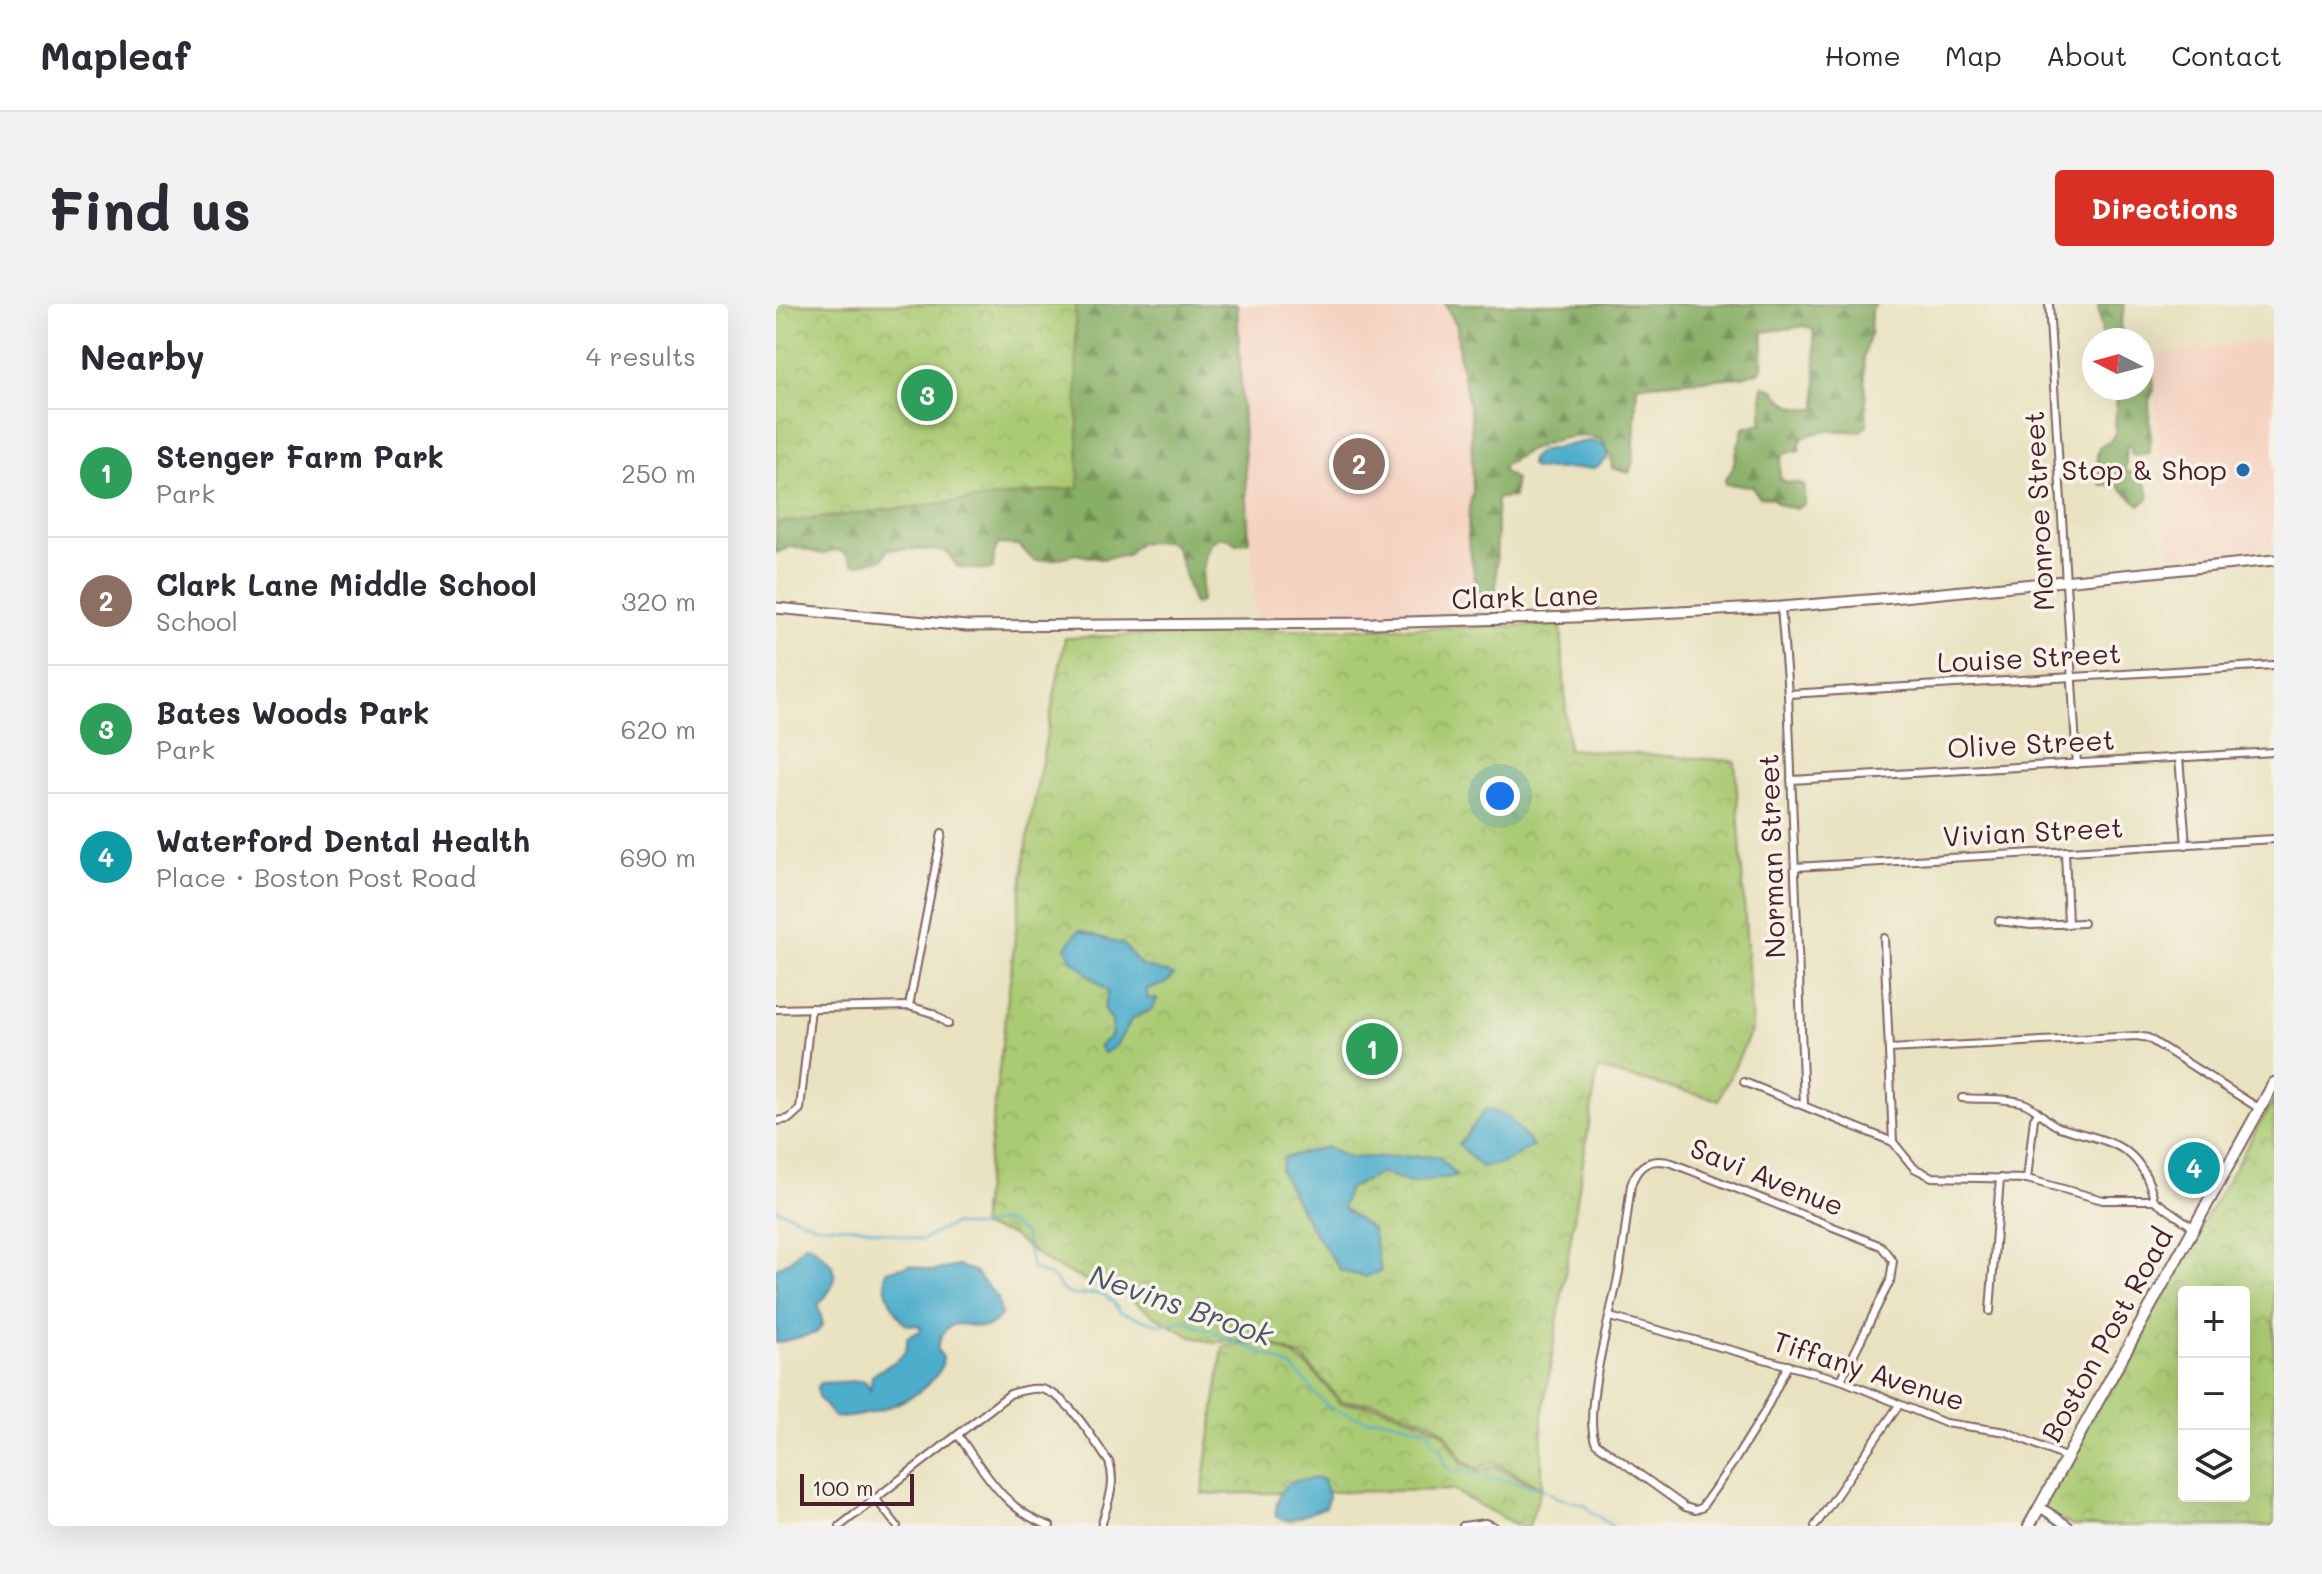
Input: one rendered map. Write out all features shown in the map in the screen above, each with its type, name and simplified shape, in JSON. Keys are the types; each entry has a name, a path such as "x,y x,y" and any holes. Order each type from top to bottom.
{"main road":[{"name":"Clark Lane","path":"776,608 967,626 1389,623 1781,607 2274,560"},
{"name":"Boston Post Road","path":"2029,1526 2274,1083"}],"street":[{"name":"Monroe Street","path":"2049,304 2077,764"},
{"name":"Norman Street","path":"1781,607 1788,694 1804,1105"},
{"name":"Louise Street","path":"1788,694 2274,665"},
{"name":"Olive Street","path":"1791,780 2274,752"},
{"path":"2179,757 2186,845"},
{"path":"909,1006 942,833"},
{"name":"Vivian Street","path":"1795,867 2274,839"},
{"path":"2065,851 2068,924"},
{"path":"1999,921 2016,925 2083,923"},
{"path":"1884,938 1893,1142"},
{"path":"776,1009 909,1006 932,1013 948,1024"},
{"path":"776,1121 789,1119 800,1109 811,1008"},
{"path":"1889,1049 2137,1036 2148,1038 2260,1109"},
{"path":"1744,1082 1893,1142 1914,1168 1932,1177 2027,1179 2083,1197 2154,1200 2194,1228"},
{"path":"1962,1098 2023,1103 2058,1127 2094,1136 2126,1150 2133,1156 2152,1189 2154,1200"},
{"path":"2027,1179 2034,1118 2038,1114"},
{"name":"Savi Avenue","path":"1610,1317 1635,1174 1645,1163 1654,1160 1672,1163 1881,1246 1888,1253 1893,1261 1890,1281 1841,1380"},
{"path":"1990,1311 2000,1178"},
{"path":"1610,1317 1595,1392 1592,1436 1596,1443 1659,1489 1685,1507 1695,1510 1706,1504 1735,1460 1764,1413 1788,1365"},
{"name":"Tiffany Avenue","path":"1610,1317 1841,1380 1945,1423 2022,1436 2067,1458"},
{"path":"840,1526 1010,1394 1040,1389 1065,1403 1114,1473 1101,1526"},
{"path":"1815,1526 1899,1405"},
{"path":"958,1435 1012,1506 1050,1526"},
{"path":"876,1499 897,1526"},
{"path":"2040,1507 2068,1526"},
{"path":"1463,1526 1485,1523 1493,1526"}],"shaded area":[{"path":"1237,304 1445,304 1457,326 1459,356 1471,417 1473,491 1468,538 1476,584 1475,603 1494,607 1494,611 1255,618"},
{"path":"2274,339 2274,548 2170,557 2154,387 2154,355"}],"green space":[{"path":"776,304 1075,304 1079,487 776,523"},
{"path":"796,304 1237,304 1249,541 1237,544 1225,538 1216,539 1210,545 1203,568 1201,602 1194,604 1178,553 1168,542 1138,543 1127,555 1101,559 1076,554 1034,561 1019,545 998,544 993,569 984,570 958,567 948,553 936,551 888,549 883,559 854,565 845,553 837,550 822,554 792,546 776,553 776,442"},
{"path":"1445,304 1876,304 1871,310 1870,336 1864,356 1867,425 1860,432 1821,432 1806,436 1801,440 1799,450 1783,454 1780,479 1804,485 1804,504 1796,509 1779,504 1772,498 1759,497 1752,486 1726,484 1725,480 1732,470 1743,428 1762,423 1762,386 1774,389 1781,399 1792,405 1817,409 1813,329 1805,326 1763,332 1760,371 1742,377 1637,385 1633,461 1629,473 1612,468 1611,456 1602,440 1577,436 1551,442 1503,466 1503,471 1515,479 1514,497 1497,500 1496,602 1492,608 1476,608 1476,584 1468,538 1473,491 1471,417 1459,356 1457,326"},
{"path":"2098,304 2124,304 2122,328 2101,328"},
{"path":"2116,400 2149,400 2149,453 2132,455 2130,444 2127,445 2125,472 2135,474 2142,480 2148,494 2148,499 2140,505 2117,485 2101,485 2097,457 2099,447 2111,440 2115,433"},
{"path":"1561,625 1568,749 1735,761 1752,1029 1719,1100 1598,1069 1542,1418 1542,1488 1494,1462 1477,1469 1463,1461 1445,1432 1431,1422 1377,1403 1341,1401 1303,1358 1268,1342 1210,1342 1190,1336 1122,1293 1093,1284 1048,1263 1010,1234 980,1227 1026,846 1065,638 1238,631"},
{"path":"2274,1099 2274,1526 2072,1526 2040,1507"},
{"path":"1252,1342 1292,1355 1321,1380 1340,1403 1377,1406 1428,1424 1443,1432 1462,1463 1479,1472 1495,1466 1541,1489 1529,1526 1518,1526 1452,1490 1202,1494 1223,1347"}],"water":[{"path":"1588,441 1602,443 1608,452 1607,459 1595,468 1536,469 1530,466 1531,458 1540,451"},
{"path":"1079,930 1124,945 1140,965 1174,975 1165,984 1147,989 1147,999 1157,999 1153,1009 1132,1019 1115,1047 1104,1053 1099,1046 1112,1035 1112,1022 1104,1008 1108,992 1070,958 1066,947"},
{"path":"1486,1109 1507,1116 1533,1146 1504,1163 1481,1167 1459,1145"},
{"path":"1327,1147 1348,1158 1438,1156 1457,1176 1410,1183 1382,1173 1348,1189 1342,1208 1372,1229 1381,1271 1365,1277 1341,1271 1310,1226 1280,1170 1285,1157"},
{"path":"805,1244 814,1247 835,1273 829,1292 818,1305 823,1325 816,1333 776,1343 776,1268 792,1259"},
{"path":"910,1265 932,1271 958,1266 974,1271 998,1298 1001,1315 993,1324 984,1327 950,1326 937,1349 943,1358 939,1371 916,1394 882,1410 834,1417 818,1397 817,1387 820,1383 861,1381 866,1382 870,1390 872,1376 901,1357 907,1337 921,1331 920,1326 905,1324 893,1306 885,1285 886,1271"},
{"path":"1317,1478 1323,1480 1328,1496 1326,1507 1289,1521 1276,1517 1278,1498 1286,1485"}],"waterway":[{"name":"Nevins Brook","path":"776,1209 816,1225 859,1227 921,1240 954,1224 975,1227 1004,1221 1025,1234 1032,1269 1054,1278 1064,1291 1078,1295 1098,1293 1112,1301 1120,1312 1160,1325 1184,1321 1259,1351 1293,1368 1328,1407 1367,1420 1379,1418 1426,1429 1442,1453 1444,1465 1453,1471 1545,1489 1556,1497 1585,1505 1612,1526"}],"place":[{"name":"Bates Woods Park","path":"927,395"},
{"name":"Clark Lane Middle School","path":"1359,464"},
{"name":"Stop & Shop","path":"2243,470"},
{"name":"Stenger Farm Park","path":"1372,1049"},
{"name":"Waterford Dental Health","path":"2194,1168"}]}
